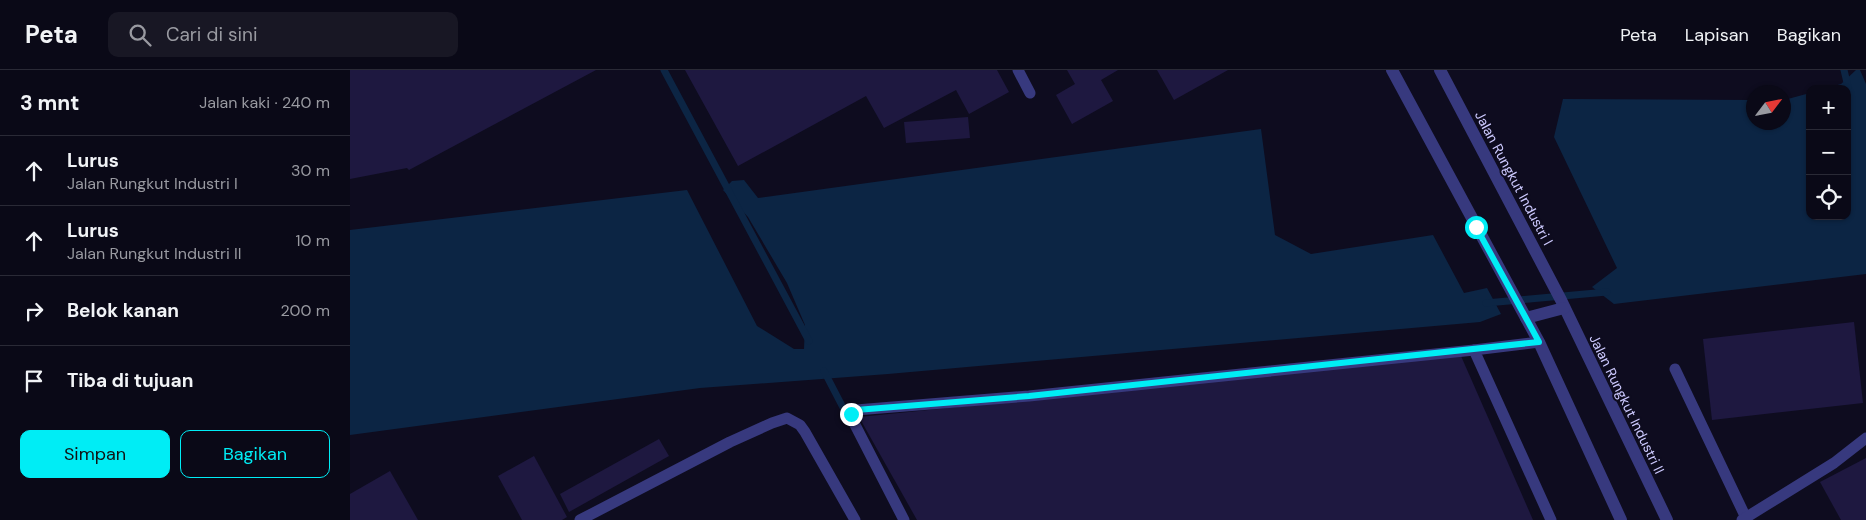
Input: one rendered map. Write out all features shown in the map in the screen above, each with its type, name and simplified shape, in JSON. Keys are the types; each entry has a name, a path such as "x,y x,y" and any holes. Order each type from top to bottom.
{"street":[{"path":"1392,70 1539,342 1621,520"},
{"name":"Jalan Rungkut Industri I","path":"1440,70 1520,220 1562,304"},
{"path":"1524,315 1562,304"},
{"name":"Jalan Rungkut Industri II","path":"1562,304 1667,520"}],"lane":[{"path":"1018,70 1030,93"},
{"path":"904,520 850,417 856,410 1029,396 1539,342"},
{"path":"1474,350 1551,520"},
{"path":"1675,370 1745,519 1834,463 1866,438"},
{"path":"580,520 730,442 787,418 800,425 805,432 855,520"}],"water":[{"path":"1856,70 1860,70 1866,84 1866,274 1614,304 1592,287 1617,268 1554,137 1563,99 1746,100 1746,130 1791,130 1791,98 1806,94 1806,220 1851,220 1851,85 1838,85"},
{"path":"1261,129 1275,235 1311,254 1433,235 1464,293 1487,288 1501,314 1480,322 888,374 700,388 350,435 350,230 687,190 757,326 794,349 804,349 805,325 787,283 748,217 723,190 732,181 744,180 758,198"}],"building":[{"path":"350,70 596,70 409,170 407,168 350,179"},
{"path":"685,70 997,70 1009,92 969,114 956,90 884,128 866,96 738,166"},
{"path":"1067,70 1118,70 1101,80 1113,101 1072,124 1056,95 1075,84"},
{"path":"1157,70 1228,70 1174,100"},
{"path":"968,117 970,138 906,143 904,122"},
{"path":"1854,322 1863,403 1712,420 1703,339"},
{"path":"1461,356 1533,520 917,520 859,417"},
{"path":"659,439 669,456 569,512 560,494"},
{"path":"534,456 567,517 562,520 522,520 498,476"},
{"path":"1866,458 1866,520 1841,520 1820,482"},
{"path":"390,471 418,520 350,520 350,494"}],"waterway":[{"path":"664,70 809,341"},
{"path":"1844,70 1848,85"},
{"path":"1486,303 1607,292"},
{"path":"824,371 850,421"}],"route":[{"path":"851,414 856,410 1029,396 1539,342 1476,227"}]}
